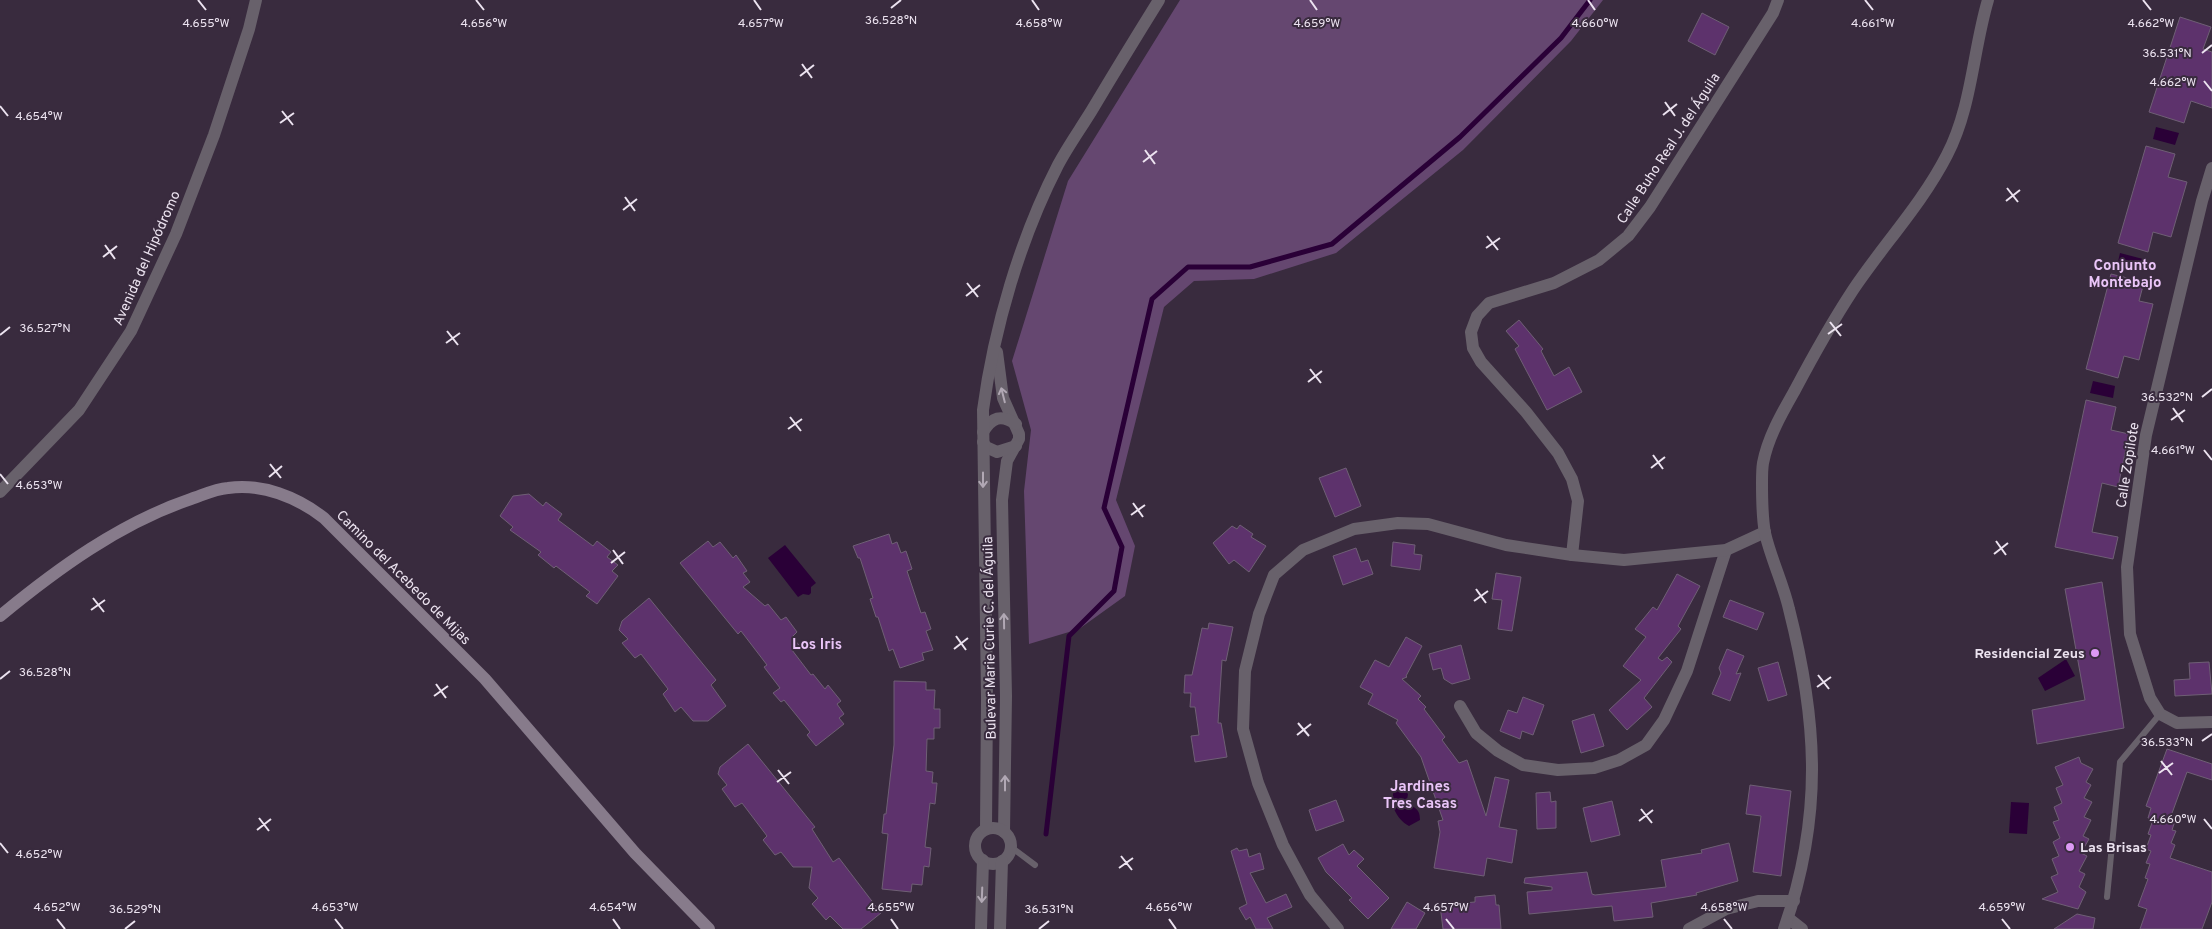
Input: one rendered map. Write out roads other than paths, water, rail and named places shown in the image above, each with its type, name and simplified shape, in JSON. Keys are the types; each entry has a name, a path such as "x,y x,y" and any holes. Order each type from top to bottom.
{"street":[{"name":"Avenida del Hipódromo","path":"0,492 79,410 131,331 176,234 214,134 249,29 256,0"},
{"name":"Bulevar Marie Curie C. del Águila","path":"986,830 988,697 982,410 986,382 1006,300 1021,252 1042,200 1059,164 1159,0"},
{"name":"Calle Buho Real J. del Águila","path":"1572,555 1578,501 1572,479 1558,452 1526,412 1481,362 1472,348 1471,332 1477,316 1489,303 1554,283 1599,260 1628,236 1650,207 1773,12 1778,0"},
{"path":"1802,929 1786,923 1794,901 1808,843 1813,780 1811,726 1802,660 1786,596 1765,532 1762,498 1763,464 1775,426 1805,370 1853,290 1928,188 1948,154 1962,116 1988,0"},
{"name":"Calle Zopilote","path":"2160,714 2150,698 2130,634 2127,567 2146,435 2202,201 2212,168"},
{"name":"Bulevar Marie Curie C. del Águila","path":"996,345 1003,398 1019,434 1016,446 1007,461 1002,500 1006,696 1004,832"},
{"path":"1016,424 1008,419 997,418 990,421 983,437 986,447 997,452 1016,446"},
{"name":"Camino del Acebedo de Mijas","path":"0,616 96,544 156,513 184,501 227,488 251,488 293,498 324,518 485,679 635,853 709,929"},
{"path":"1338,929 1310,896 1282,845 1258,783 1243,729 1245,671 1259,614 1274,575 1303,550 1354,529 1398,523 1428,524 1506,545 1572,555 1624,560 1726,550 1765,532"},
{"path":"1460,706 1476,733 1498,751 1524,765 1558,770 1594,768 1619,760 1646,745 1664,720 1687,671 1726,550"},
{"path":"2160,714 2177,723 2212,722"},
{"path":"998,828 1004,832 1010,841 1011,847 1007,857 1002,861 992,863 983,860 978,855 975,844 977,838 986,830 998,828"},
{"path":"981,929 983,860"},
{"path":"1000,929 1002,861"},
{"path":"1689,929 1726,909 1758,901 1794,901"}],"lane":[{"path":"2106,898 2120,762 2160,714"},
{"path":"1011,847 1035,865"}],"waterway":[{"path":"1046,834 1069,636 1114,591 1122,547 1104,508 1152,299 1188,267 1250,267 1332,244 1460,137 1561,38 1590,0"}],"place":[{"name":"Residencial Zeus","path":"2095,653"},
{"name":"Las Brisas","path":"2070,847"}],"district":[{"name":"Conjunto Montebajo","path":"2125,274"},
{"name":"Los Iris","path":"817,644"},
{"name":"Jardines Tres Casas","path":"1420,794"}]}
